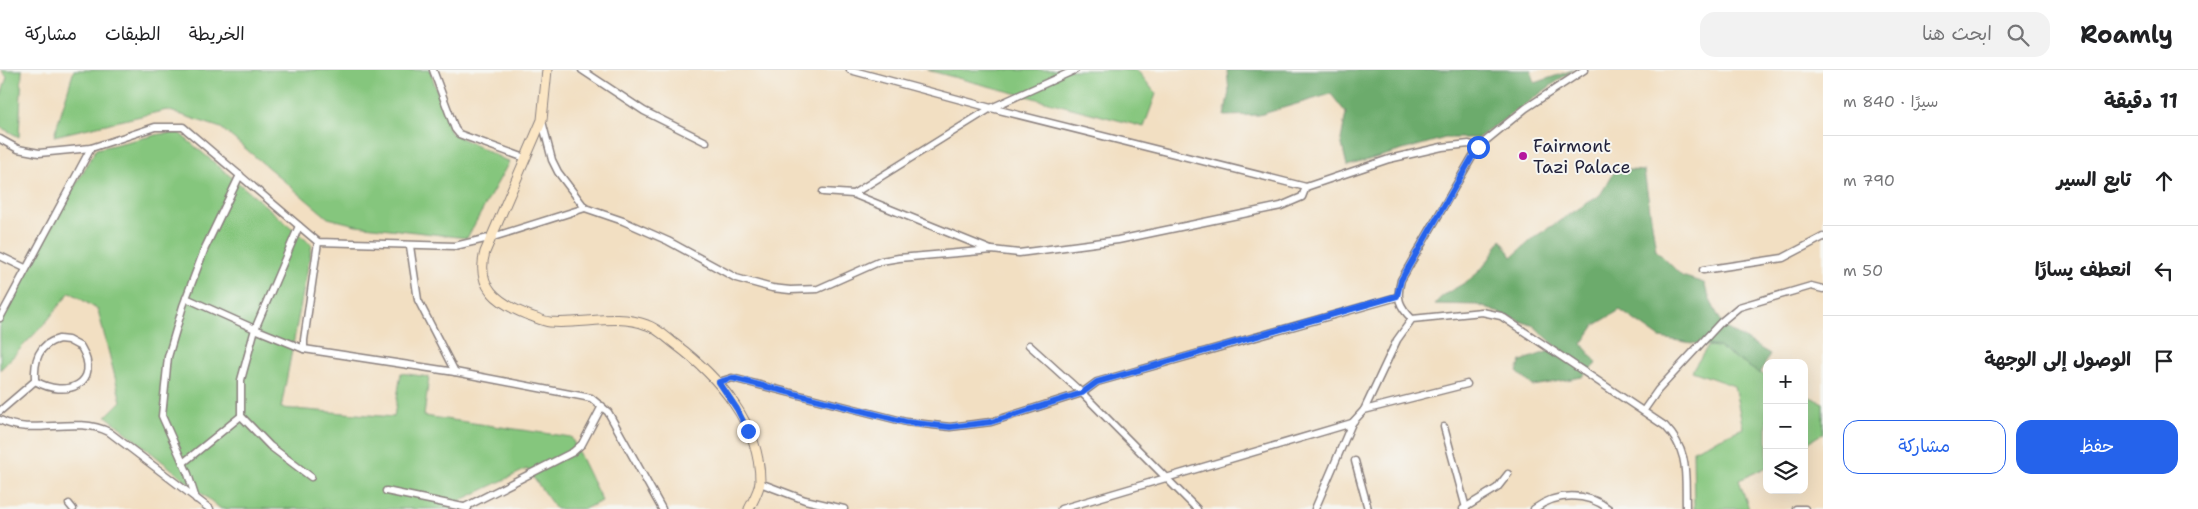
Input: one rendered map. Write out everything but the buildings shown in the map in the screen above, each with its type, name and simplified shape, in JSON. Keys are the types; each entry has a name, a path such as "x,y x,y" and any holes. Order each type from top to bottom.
{"street":[{"path":"433,70 455,129 459,134 525,158"},
{"path":"547,70 542,120 482,265 483,278 489,289 503,303 547,322 575,323 618,319 649,325 694,358 719,382 737,409 756,450 760,483 749,509"},
{"path":"582,70 614,94 706,142"},
{"path":"850,70 991,108 1306,187 1389,159 1442,147 1469,144 1478,147"},
{"path":"853,194 991,108 1075,70"},
{"path":"1585,70 1526,108 1478,147 1401,280 1397,296 1402,310 1412,319 1482,312 1501,316 1644,410 1665,426 1680,444 1686,473 1686,509"},
{"path":"542,120 552,160 558,172 585,208 668,241 736,278 772,288 790,290 818,289 881,261 992,250 1019,253 1118,240 1281,206 1302,197 1306,187"},
{"path":"0,139 29,152 91,148 155,127 183,126 318,242 455,246 493,237 585,208"},
{"path":"0,318 25,268 91,148"},
{"path":"196,499 183,463 162,416 168,357 186,298 205,248 240,175"},
{"path":"823,192 853,194 992,250"},
{"path":"299,226 255,330 241,380 241,416 270,446 311,477"},
{"path":"1703,270 1783,258 1823,238"},
{"path":"304,349 318,242"},
{"path":"410,246 418,300 455,372"},
{"path":"0,256 25,268"},
{"path":"1644,410 1658,390 1721,322 1738,307 1811,286 1823,289"},
{"path":"719,382 732,378 906,422 950,427 991,422 1082,393 1097,382 1397,296"},
{"path":"186,298 255,330 304,349 455,372 584,395 608,412 662,509"},
{"path":"1315,509 1352,423 1364,410 1397,340 1412,319"},
{"path":"0,411 36,380 36,358 50,342 68,340 81,347 88,361 87,370 77,386 70,389 51,388 36,380"},
{"path":"1029,345 1082,393 1197,509"},
{"path":"1364,410 1467,384"},
{"path":"386,491 467,508 573,452 582,444 602,406"},
{"path":"183,463 241,416"},
{"path":"0,420 27,425 90,425 100,427 210,509"},
{"path":"1061,509 1352,423"},
{"path":"1444,427 1464,508 1497,488 1508,474"},
{"path":"1355,461 1368,509"},
{"path":"760,483 805,500 844,509"},
{"path":"1534,509 1549,501 1569,495 1591,498 1609,509"},
{"path":"1796,509 1805,509"}],"green space":[{"path":"1,70 22,70 19,137 0,127 0,99 7,77"},
{"path":"74,70 430,70 451,133 509,162 467,238 356,225 328,218 221,128 167,110 54,136"},
{"path":"927,70 1137,70 1156,94 1144,127"},
{"path":"1227,70 1531,70 1535,83 1573,70 1478,138 1445,138 1347,166 1341,140 1346,113 1331,94 1259,115 1224,116 1229,92"},
{"path":"179,133 312,245 281,408 394,417 401,373 429,377 424,416 571,437 602,501 584,509 556,509 527,469 457,502 467,509 221,509 106,416 121,401 98,310 70,292 47,321 0,370 0,317 96,149 160,134"},
{"path":"1616,169 1644,171 1656,250 1682,276 1704,283 1710,300 1724,327 1770,354 1768,359 1763,359 1763,368 1760,374 1718,347 1660,338 1620,310 1595,325 1582,344 1597,363 1582,377 1533,386 1517,372 1521,361 1558,348 1534,326 1478,305 1435,304 1447,293 1475,275 1484,266 1501,239 1512,257 1536,236 1600,195"},
{"path":"1708,346 1718,347 1763,375 1763,469 1739,480 1749,509 1694,509 1693,450 1743,428 1734,386 1692,371"},
{"path":"1808,396 1823,403 1823,433 1808,442"}],"place":[{"name":"Fairmont Tazi Palace","path":"1523,156"}],"route":[{"path":"748,431 737,409 719,382 726,378 906,422 962,427 991,422 1082,393 1097,382 1397,296 1401,280 1478,147"}]}
